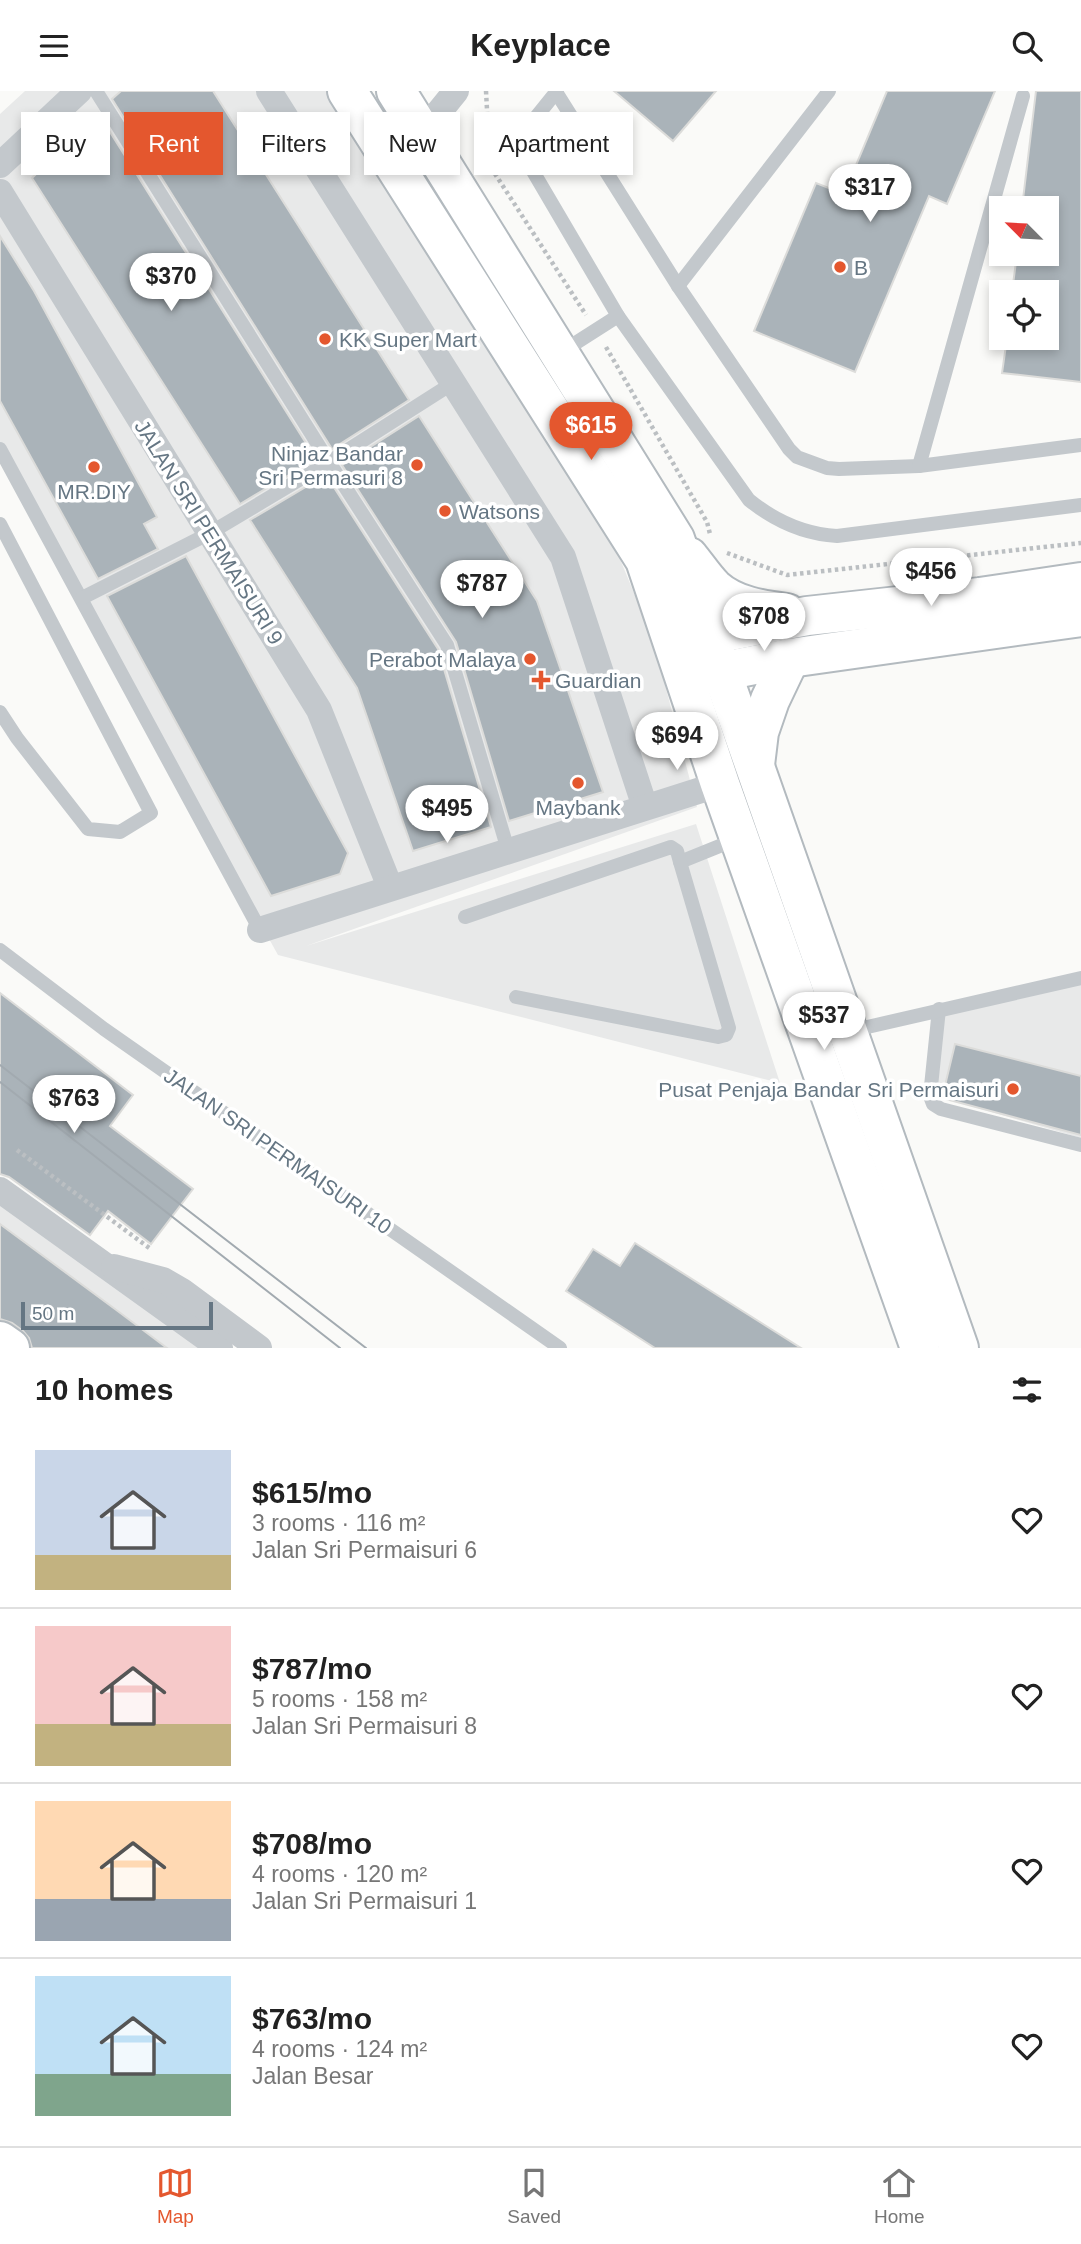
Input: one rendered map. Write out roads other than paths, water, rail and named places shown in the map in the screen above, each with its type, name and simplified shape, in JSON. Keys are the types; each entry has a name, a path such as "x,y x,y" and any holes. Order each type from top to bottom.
{"street":[{"path":"0,165 79,91"},
{"path":"269,91 563,557 642,797 648,805"},
{"path":"347,91 364,117"},
{"path":"396,91 409,112"},
{"path":"438,112 456,91"},
{"path":"402,175 645,560 672,642 705,661 790,658 1081,617"},
{"path":"448,175 675,540 715,589 731,599 752,608 807,616"},
{"name":"JALAN SRI PERMAISURI 9","path":"0,192 319,710 390,887"},
{"path":"675,540 705,661 720,784 739,839 933,1331"},
{"path":"705,661 739,628 807,616 980,597 1081,582"},
{"path":"755,769 759,733 790,658"},
{"path":"705,661 755,769 848,1031 933,1331"},
{"path":"260,930 720,784"},
{"path":"0,1191 220,1348"},
{"path":"102,1264 145,1273 163,1280 181,1290 259,1348"},
{"path":"0,1341 10,1348"}],"lane":[{"path":"96,91 328,462 447,645 508,850"},
{"path":"1081,445 919,466 827,468 797,457 678,286 556,91 524,132 524,156 618,316 749,500 765,513 811,534 837,536 1081,505"},
{"path":"678,286 829,91"},
{"path":"919,466 1023,96"},
{"path":"559,354 618,316"},
{"path":"82,598 210,533 453,383"},
{"path":"0,449 260,930"},
{"path":"0,524 151,813 120,832 88,829 0,712"},
{"path":"680,862 739,839"},
{"path":"465,918 671,848 677,851 729,1028 726,1035 718,1037 516,997"},
{"name":"JALAN SRI PERMAISURI 10","path":"0,950 184,1086 560,1348"},
{"path":"848,1031 1081,978"},
{"path":"939,1009 930,1096 933,1104 941,1109 1081,1145"}],"tram line":[{"path":"0,1065 366,1348"},
{"path":"0,1082 340,1348"}],"place":[{"name":"B","path":"840,267"},
{"name":"KK Super Mart","path":"325,339"},
{"name":"Ninjaz Bandar Sri Permasuri 8","path":"417,465"},
{"name":"MR.DIY","path":"94,467"},
{"name":"Watsons","path":"445,511"},
{"name":"Perabot Malaya","path":"530,659"},
{"name":"Guardian","path":"541,680"},
{"name":"Maybank","path":"578,783"},
{"name":"Pusat Penjaja Bandar Sri Permaisuri","path":"1013,1089"}]}
